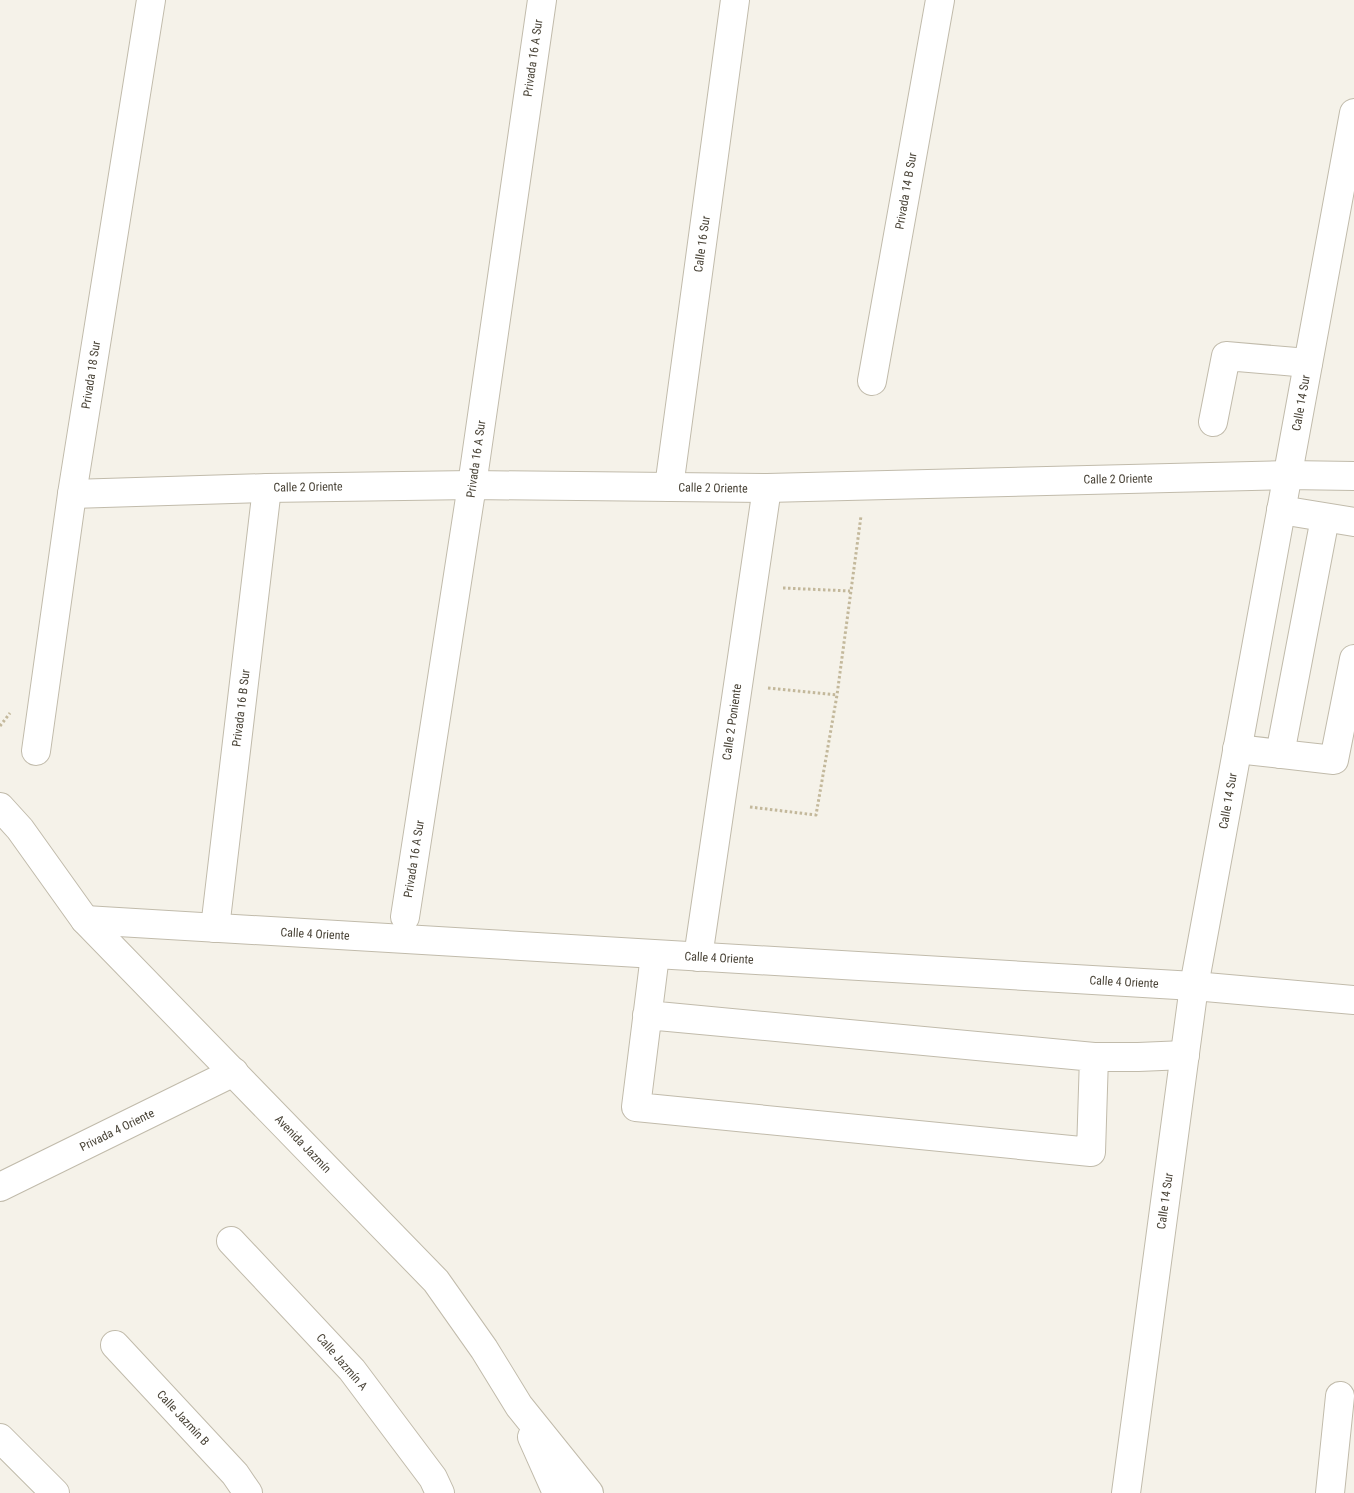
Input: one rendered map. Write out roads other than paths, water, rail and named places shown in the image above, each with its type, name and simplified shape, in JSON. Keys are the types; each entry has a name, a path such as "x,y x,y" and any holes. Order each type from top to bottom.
{"street":[{"name":"Privada 18 Sur","path":"36,752 72,494 151,0"},
{"name":"Privada 16 A Sur","path":"405,917 472,485 542,0"},
{"name":"Calle 16 Sur","path":"669,487 735,0"},
{"name":"Privada 14 B Sur","path":"872,381 940,0"},
{"name":"Calle 14 Sur","path":"1126,1493 1194,986 1354,113"},
{"path":"1213,422 1226,356 1308,363"},
{"name":"Calle 2 Oriente","path":"72,494 267,488 472,485 767,488 1288,475 1354,476"},
{"name":"Privada 16 B Sur","path":"214,928 267,488"},
{"name":"Calle 2 Poniente","path":"698,957 767,488"},
{"path":"1281,510 1354,522"},
{"path":"1280,754 1326,518"},
{"path":"1237,749 1334,760 1354,659"},
{"name":"Avenida Jazmín","path":"0,807 20,829 85,920 436,1281 484,1350 519,1406 589,1493"},
{"name":"Calle 4 Oriente","path":"85,920 1194,986 1354,1000"},
{"path":"655,955 636,1107 1091,1152 1094,1057"},
{"path":"647,1015 1094,1057 1185,1054"},
{"name":"Privada 4 Oriente","path":"0,1187 234,1072"},
{"name":"Calle Jazmín A","path":"231,1241 352,1370 433,1478 440,1493"},
{"name":"Calle Jazmín B","path":"115,1345 235,1474 248,1493"},
{"path":"1330,1493 1340,1396"},
{"path":"519,1406 557,1493"},
{"path":"0,1438 55,1493"}]}
